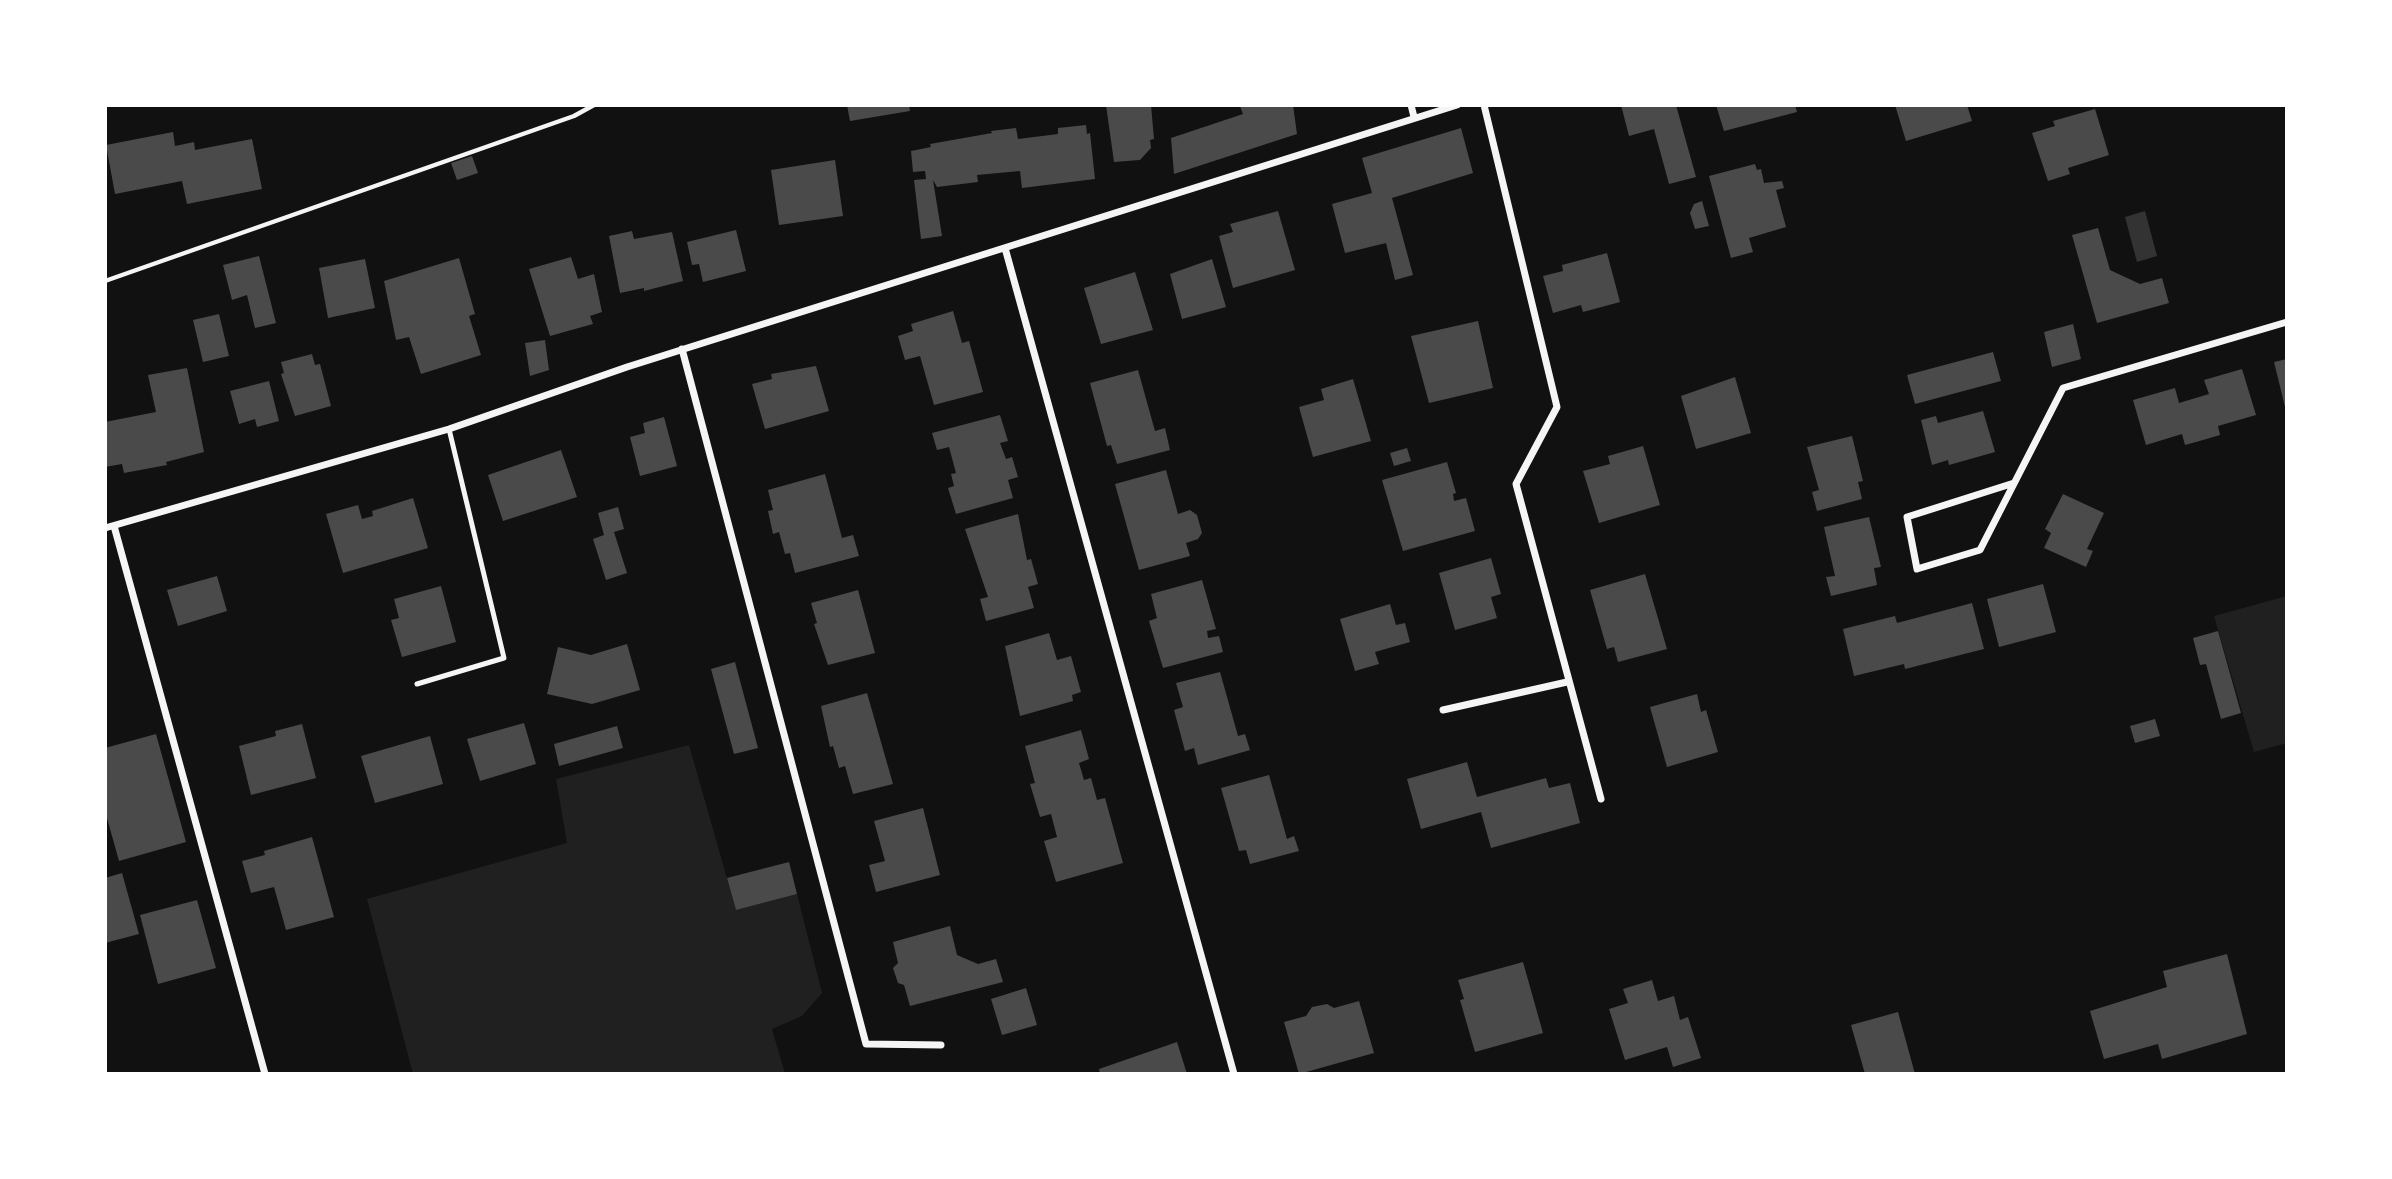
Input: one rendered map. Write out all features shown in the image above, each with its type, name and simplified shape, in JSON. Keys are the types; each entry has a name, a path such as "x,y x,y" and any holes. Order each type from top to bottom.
{"street":[{"path":"1412,105 1413,117"},
{"path":"105,528 449,429 682,349 1457,105"},
{"path":"1483,105 1557,407 1516,484 1567,682 1601,799"},
{"path":"1005,248 1234,1074"},
{"path":"2014,483 1907,517 1917,569 1980,550 2063,388 2287,322"},
{"path":"682,349 866,1045 941,1045"},
{"path":"114,526 265,1074"},
{"path":"1443,710 1567,682"}],"lane":[{"path":"417,684 504,658 449,429"}],"path":[{"path":"105,281 574,116 594,105"}],"shaded area":[{"path":"2145,211 2157,256 2137,262 2125,217"},
{"path":"2287,596 2287,743 2254,752 2214,616"},
{"path":"689,745 736,910 797,894 822,993 802,1016 772,1029 785,1074 413,1074 367,899 567,843 556,779"}],"building":[{"path":"847,105 909,105 910,111 850,121"},
{"path":"1106,105 1151,105 1154,139 1150,140 1151,148 1140,160 1114,162"},
{"path":"1293,105 1297,134 1174,174 1171,138 1243,114 1240,106"},
{"path":"1621,105 1676,105 1696,177 1669,184 1654,129 1629,136"},
{"path":"1716,105 1795,105 1797,112 1724,131"},
{"path":"1895,105 1967,105 1972,121 1906,141"},
{"path":"2095,109 2109,155 2068,168 2070,174 2048,181 2032,133 2055,126 2053,121"},
{"path":"1086,125 1087,134 1090,133 1095,179 1022,188 1020,171 977,175 978,182 937,187 933,180 942,236 921,239 914,180 926,179 925,171 913,172 911,151 931,147 930,144 992,133 991,131 1016,128 1018,139 1058,134 1058,128"},
{"path":"1461,128 1473,173 1392,198 1413,275 1395,280 1386,243 1345,253 1332,204 1372,193 1362,158"},
{"path":"173,132 175,146 194,142 195,150 252,139 262,189 187,204 182,181 115,194 106,145"},
{"path":"472,156 478,173 457,180 451,163"},
{"path":"835,160 843,216 779,225 771,170"},
{"path":"1755,164 1757,170 1761,169 1764,183 1782,181 1784,188 1776,190 1786,227 1749,238 1753,252 1731,258 1709,176"},
{"path":"1702,201 1709,226 1695,229 1690,213 1694,204"},
{"path":"1278,211 1295,270 1233,288 1219,236 1233,232 1230,224"},
{"path":"2098,228 2110,270 2140,284 2162,278 2169,303 2097,323 2072,235"},
{"path":"736,230 746,271 703,282 699,264 692,265 687,242"},
{"path":"632,231 634,239 672,232 683,281 644,291 644,288 620,293 609,236"},
{"path":"1607,253 1620,302 1583,312 1581,305 1553,313 1543,276 1563,271 1562,265"},
{"path":"259,256 276,323 255,328 247,295 232,300 223,265"},
{"path":"571,257 578,279 594,274 602,312 590,316 593,324 550,336 529,269"},
{"path":"459,258 475,314 469,316 481,355 421,374 409,337 396,340 384,281"},
{"path":"365,259 375,308 328,318 319,268"},
{"path":"1212,259 1226,307 1182,319 1170,274"},
{"path":"1135,272 1153,330 1101,344 1084,288"},
{"path":"953,311 962,343 969,341 983,392 934,405 920,356 905,360 898,336 913,331 911,324"},
{"path":"219,314 229,356 203,362 193,320"},
{"path":"1478,321 1493,388 1429,403 1411,336"},
{"path":"2073,324 2081,359 2052,367 2044,332"},
{"path":"545,340 549,370 530,376 525,343"},
{"path":"1993,352 2001,381 1915,404 1907,375"},
{"path":"312,354 315,365 320,364 331,406 295,416 281,374 284,373 281,362"},
{"path":"2287,359 2287,411 2286,411 2274,362"},
{"path":"816,366 829,411 765,429 752,384 772,379 771,374"},
{"path":"187,368 204,452 166,462 167,465 124,473 122,464 105,467 105,422 156,412 148,375"},
{"path":"2242,369 2256,415 2218,426 2220,435 2185,445 2182,434 2146,445 2133,400 2175,388 2179,403 2209,394 2204,380"},
{"path":"1138,370 1155,431 1165,428 1170,450 1117,464 1111,445 1107,446 1090,383"},
{"path":"1735,377 1751,433 1696,449 1681,396"},
{"path":"1353,379 1371,441 1313,457 1299,407 1324,400 1321,389"},
{"path":"269,381 279,421 257,427 255,419 239,424 230,391"},
{"path":"1983,411 1995,452 1949,465 1948,460 1932,465 1921,420 1936,416 1938,423"},
{"path":"1000,415 1008,441 1000,443 1006,459 1012,457 1018,477 1008,480 1013,498 956,514 948,488 954,486 951,474 956,473 949,447 937,450 932,433"},
{"path":"664,417 677,466 640,476 630,437 645,433 643,423"},
{"path":"1852,436 1863,481 1858,482 1862,499 1817,511 1812,492 1819,490 1807,447"},
{"path":"1643,446 1660,505 1599,523 1583,471 1610,464 1608,456"},
{"path":"1407,448 1411,461 1394,466 1390,453"},
{"path":"561,450 577,497 503,521 488,475"},
{"path":"1447,462 1456,493 1453,494 1454,501 1466,498 1475,531 1403,551 1382,480"},
{"path":"1166,470 1178,514 1190,510 1197,515 1202,533 1198,539 1186,543 1190,556 1139,570 1115,484"},
{"path":"825,474 842,538 853,535 859,556 795,573 790,553 785,554 779,532 773,534 768,511 773,510 768,490"},
{"path":"2063,494 2104,513 2087,549 2093,551 2086,567 2044,548 2051,533 2045,529"},
{"path":"413,498 428,548 343,573 326,514 358,505 362,519 373,516 372,511"},
{"path":"618,507 624,529 614,532 627,573 606,580 593,539 604,535 598,513"},
{"path":"1018,514 1027,560 1031,559 1038,584 1028,587 1034,608 986,621 980,599 988,597 965,529"},
{"path":"1869,517 1881,567 1874,568 1877,585 1831,596 1826,577 1835,576 1824,527"},
{"path":"1491,558 1501,594 1491,597 1497,618 1455,630 1439,573"},
{"path":"1645,574 1667,649 1618,662 1614,647 1607,649 1590,590"},
{"path":"217,576 227,611 178,626 167,590"},
{"path":"1202,580 1216,629 1207,631 1208,638 1219,636 1223,652 1163,668 1149,621 1157,618 1151,594"},
{"path":"2043,584 2056,632 1999,647 1987,599"},
{"path":"441,586 456,642 402,657 391,620 399,618 394,599"},
{"path":"858,590 875,653 828,665 814,624 817,623 811,603"},
{"path":"1972,603 1984,649 1905,669 1904,664 1854,676 1843,629 1895,616 1897,623"},
{"path":"1390,604 1396,625 1405,623 1410,642 1375,652 1379,664 1355,671 1340,619"},
{"path":"2218,631 2241,713 2221,719 2206,664 2200,665 2193,638"},
{"path":"1049,633 1057,660 1071,656 1081,692 1072,695 1073,701 1020,716 1005,646"},
{"path":"627,644 640,690 592,704 547,694 558,647 591,655"},
{"path":"735,662 758,748 734,754 711,669"},
{"path":"1220,672 1238,736 1245,734 1250,750 1198,765 1194,748 1185,751 1174,710 1183,707 1176,683"},
{"path":"867,693 893,784 853,794 845,766 839,768 833,746 830,747 821,706"},
{"path":"1697,694 1701,712 1706,710 1718,752 1667,767 1650,707"},
{"path":"2155,719 2160,736 2135,743 2130,726"},
{"path":"524,723 536,764 480,781 467,739"},
{"path":"302,724 316,778 251,795 239,746 276,736 275,731"},
{"path":"617,726 623,748 559,766 554,744"},
{"path":"1081,730 1089,759 1079,763 1084,780 1091,778 1097,800 1105,798 1123,863 1056,882 1044,841 1057,837 1051,814 1040,817 1030,784 1035,783 1025,746"},
{"path":"156,734 186,842 119,861 105,811 105,748"},
{"path":"430,736 443,784 375,803 361,756"},
{"path":"1467,762 1477,797 1546,778 1549,788 1570,783 1580,823 1491,848 1481,812 1421,829 1407,779"},
{"path":"1269,775 1287,839 1294,836 1299,851 1250,864 1246,850 1239,851 1221,788"},
{"path":"923,808 940,875 876,892 869,865 885,861 874,821"},
{"path":"312,837 334,917 286,930 274,887 251,893 242,861 265,855 264,851"},
{"path":"789,862 797,894 736,910 727,878"},
{"path":"122,873 139,934 105,943 105,878"},
{"path":"197,900 216,968 158,984 140,915"},
{"path":"950,926 957,955 978,964 996,959 1003,982 910,1006 904,985 898,983 893,968 898,963 893,942"},
{"path":"2227,954 2247,1034 2162,1059 2158,1044 2104,1059 2090,1011 2167,987 2163,971"},
{"path":"1523,962 1543,1033 1475,1052 1460,1000 1464,999 1458,980"},
{"path":"1652,980 1658,1001 1674,996 1680,1020 1688,1017 1701,1058 1673,1067 1667,1047 1625,1060 1609,1009 1628,1003 1623,989"},
{"path":"1026,988 1037,1025 1002,1035 991,999"},
{"path":"1359,1001 1374,1053 1299,1074 1284,1022 1306,1016 1312,1007 1327,1004 1334,1008"},
{"path":"1898,1012 1915,1074 1865,1074 1851,1025"},
{"path":"1177,1042 1187,1074 1100,1074 1099,1069"}]}
